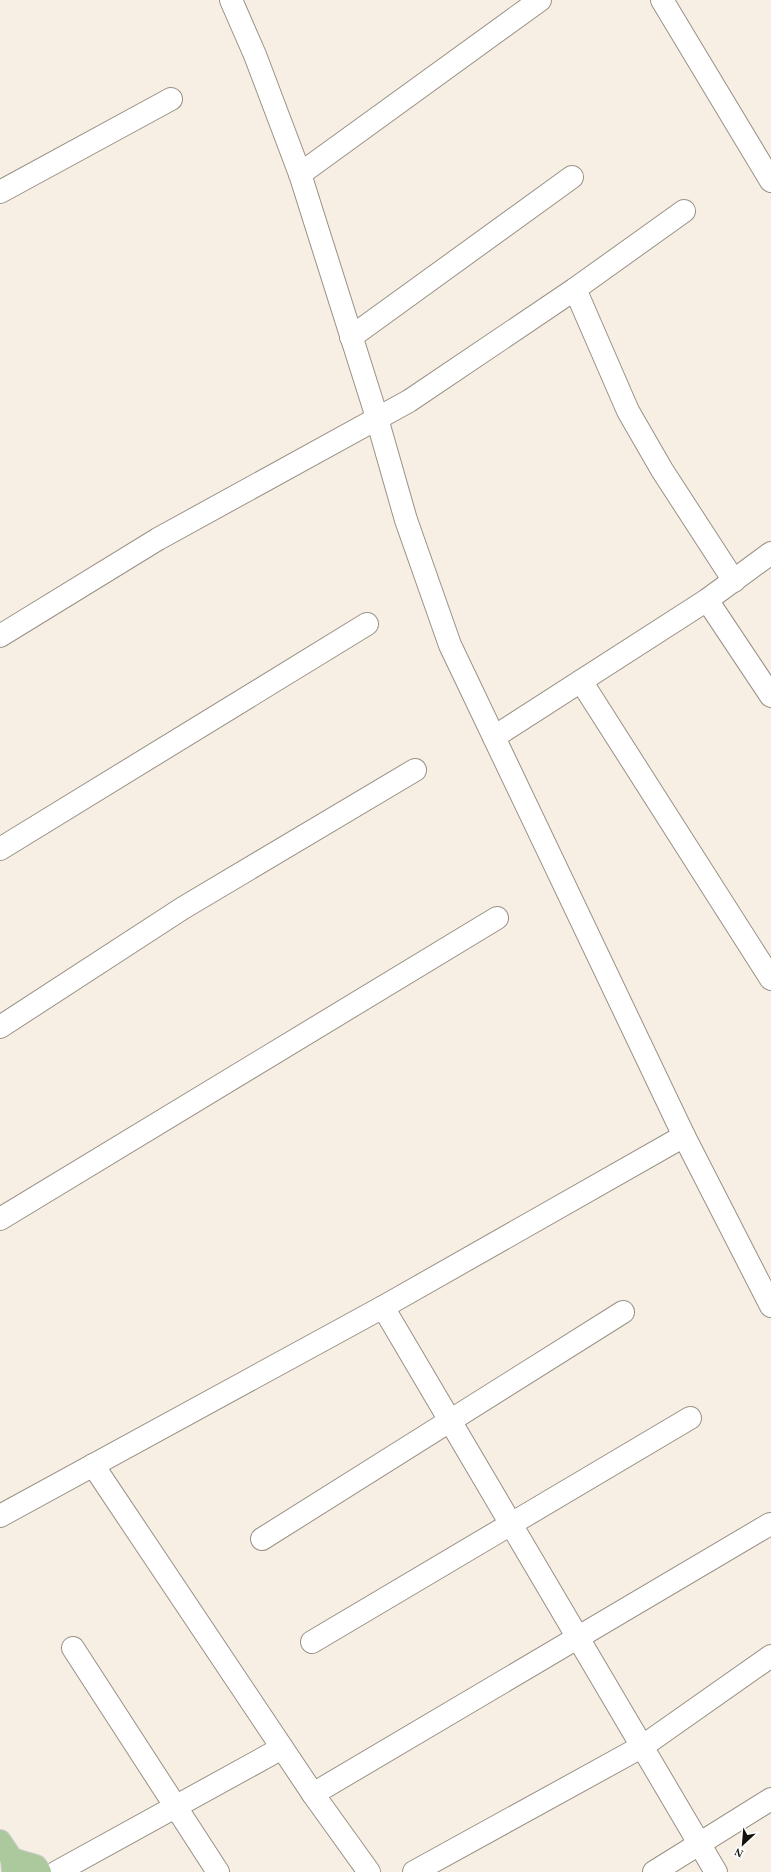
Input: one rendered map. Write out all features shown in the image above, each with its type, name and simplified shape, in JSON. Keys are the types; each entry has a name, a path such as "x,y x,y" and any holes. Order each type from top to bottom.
{"main road":[{"path":"0,1841 12,1865 36,1866 40,1872"}],"street":[{"path":"231,0 256,55 300,174 377,419 406,520 450,645 684,1136 769,1299"},
{"path":"300,174 540,0"},
{"path":"662,0 771,181"},
{"path":"0,192 171,98"},
{"path":"351,337 572,177"},
{"path":"0,636 158,539 409,401 575,289 684,211"},
{"path":"575,289 628,411 662,470 734,581"},
{"path":"494,737 707,600 771,553"},
{"path":"707,600 771,696"},
{"path":"0,849 367,624"},
{"path":"581,681 771,979"},
{"path":"0,1027 183,908 416,770"},
{"path":"0,1219 497,918"},
{"path":"0,1516 383,1307 684,1136"},
{"path":"383,1307 716,1872"},
{"path":"262,1539 623,1312"},
{"path":"312,1642 690,1418"},
{"path":"92,1465 313,1794 369,1872"},
{"path":"313,1794 770,1524"},
{"path":"73,1648 218,1872"},
{"path":"414,1872 642,1746 771,1656"},
{"path":"57,1872 176,1808 282,1748"},
{"path":"654,1872 700,1845 771,1799"}]}
